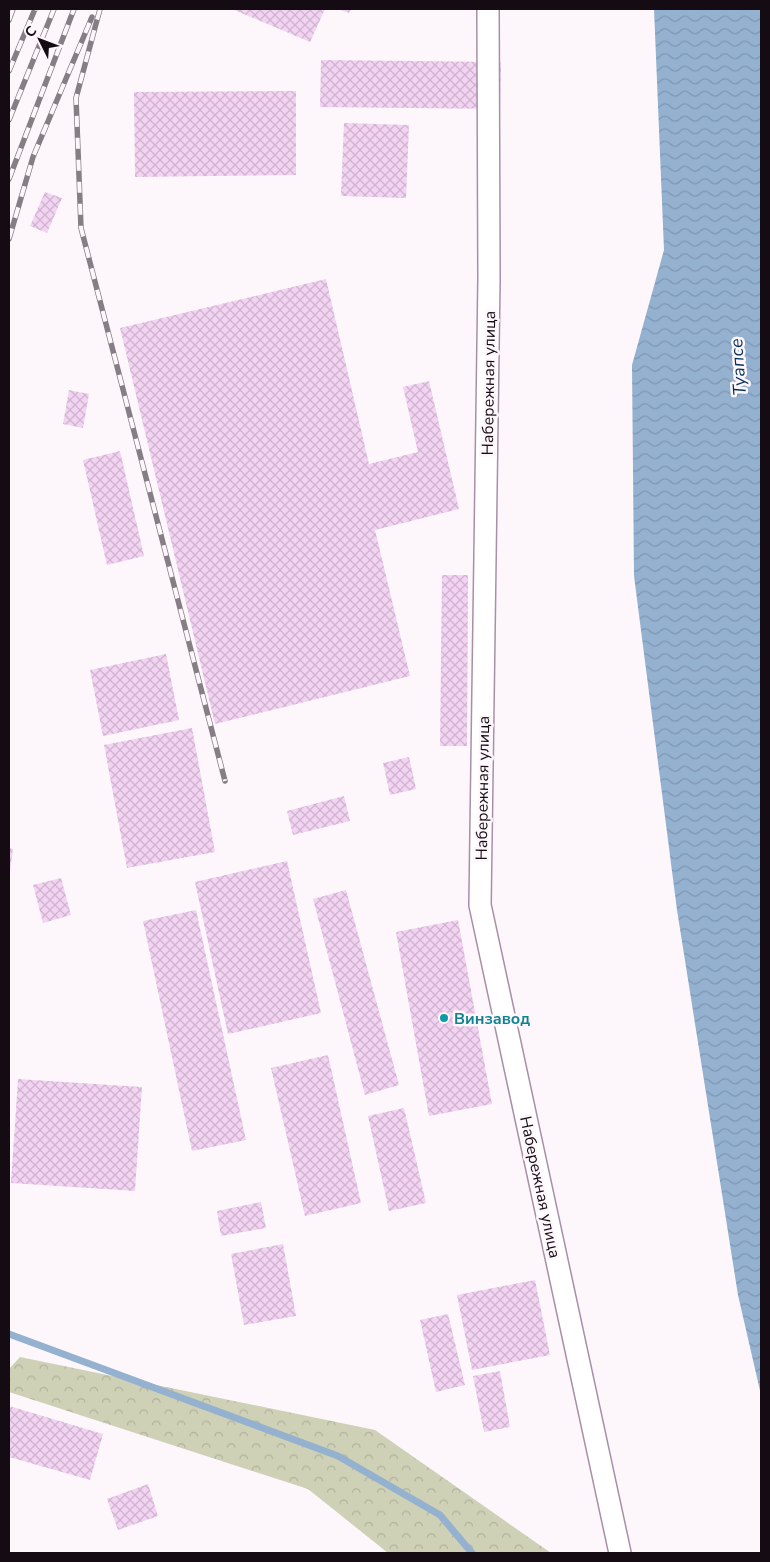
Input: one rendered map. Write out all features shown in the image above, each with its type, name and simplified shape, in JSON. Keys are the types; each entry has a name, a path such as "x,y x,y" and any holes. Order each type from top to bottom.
{"street":[{"name":"Набережная улица","path":"488,9 489,278 480,905 620,1553"}],"green space":[{"path":"20,1357 375,1430 551,1553 388,1553 308,1489 9,1392 9,1369"}],"water":[{"name":"Туапсе","path":"654,9 761,9 761,1395 738,1295 677,910 634,576 632,365 664,250"}],"building":[{"path":"232,9 325,9 310,42"},
{"path":"338,9 351,9 349,13"},
{"path":"321,60 501,62 500,109 320,107"},
{"path":"296,91 296,175 135,177 134,92"},
{"path":"344,123 409,125 406,198 341,196"},
{"path":"45,192 62,198 47,233 30,226"},
{"path":"326,279 369,464 418,452 403,387 429,381 459,509 375,530 410,676 215,724 120,328"},
{"path":"69,390 89,394 83,428 63,424"},
{"path":"120,451 144,556 107,565 83,460"},
{"path":"442,575 468,575 467,746 440,746"},
{"path":"166,654 179,720 103,736 90,670"},
{"path":"192,728 215,852 127,868 104,745"},
{"path":"409,757 416,789 390,795 383,763"},
{"path":"344,796 350,821 293,835 287,811"},
{"path":"9,848 13,849 10,871 9,870"},
{"path":"287,861 321,1013 228,1034 195,882"},
{"path":"61,878 71,915 43,923 33,885"},
{"path":"346,890 399,1085 365,1095 313,899"},
{"path":"196,910 246,1140 192,1151 143,921"},
{"name":"Винзавод","path":"458,920 492,1104 429,1116 396,932"},
{"path":"328,1055 361,1203 305,1216 271,1068"},
{"path":"18,1079 142,1087 135,1191 11,1183"},
{"path":"404,1108 426,1203 389,1211 368,1116"},
{"path":"261,1202 266,1228 221,1236 217,1211"},
{"path":"283,1244 296,1316 244,1325 231,1254"},
{"path":"535,1280 550,1355 472,1370 457,1295"},
{"path":"448,1314 465,1385 436,1392 420,1320"},
{"path":"500,1371 510,1427 484,1432 473,1376"},
{"path":"9,1406 103,1434 90,1480 9,1457"},
{"path":"148,1484 158,1516 118,1530 107,1499"}],"waterway":[{"path":"9,1334 338,1456 440,1515 472,1553"}],"railway":[{"path":"9,20 13,9"},
{"path":"9,71 35,9"},
{"path":"9,120 54,9"},
{"path":"9,179 74,9"},
{"path":"100,9 76,98 81,228 225,781"},
{"path":"9,239 33,157 92,17"}],"place":[{"name":"Винзавод","path":"444,1018"}]}
